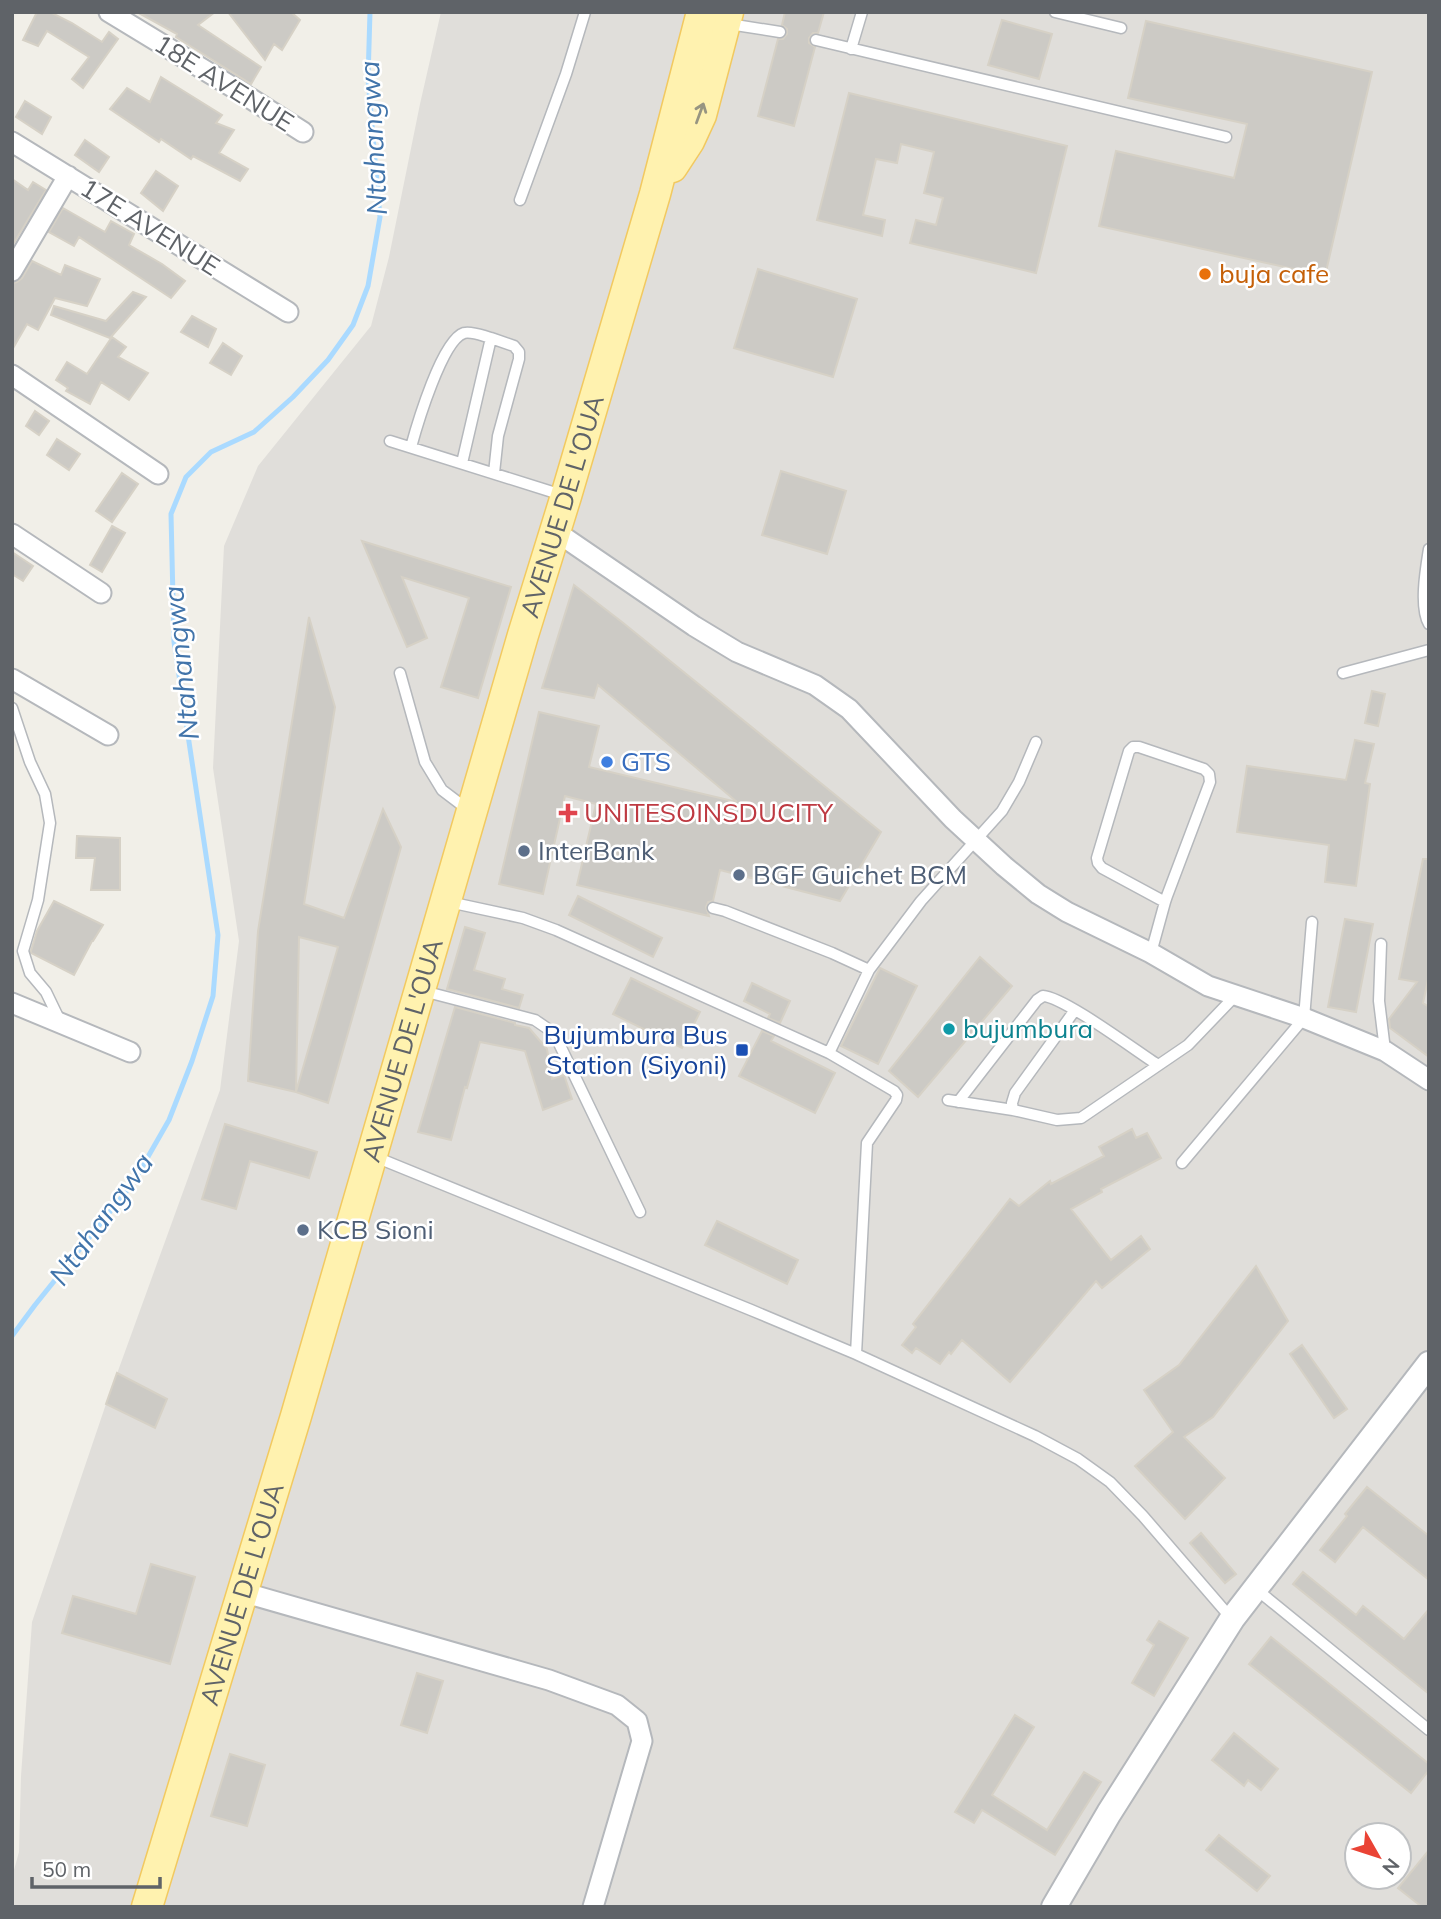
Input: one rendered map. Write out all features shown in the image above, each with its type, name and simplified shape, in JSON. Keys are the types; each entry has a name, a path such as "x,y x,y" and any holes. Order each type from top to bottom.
{"main road":[{"name":"AVENUE DE L'OUA","path":"147,1907 296,1416 523,635 656,194 689,141 701,115 714,17"}],"street":[{"name":"18E AVENUE","path":"109,12 303,132"},
{"name":"17E AVENUE","path":"12,142 288,312"},
{"path":"12,271 68,176"},
{"path":"12,375 158,474"},
{"path":"555,531 694,626 737,652 815,685 849,709 953,818 1038,894 1208,986 1304,1018 1385,1051 1429,1080"},
{"path":"12,534 102,593"},
{"path":"12,679 108,735"},
{"path":"12,1003 130,1052"},
{"path":"1054,1907 1109,1813 1232,1619 1429,1364"},
{"path":"242,1592 549,1680 617,1705 637,1721 642,1741 593,1907"}],"lane":[{"path":"520,200 566,74 585,12"},
{"path":"851,50 862,12"},
{"path":"1055,12 1121,29"},
{"path":"714,17 780,32"},
{"path":"816,40 1226,137"},
{"path":"411,447 422,408 444,357 455,339 463,333 491,338 514,346 519,352 498,436 494,473"},
{"path":"462,463 491,338"},
{"path":"390,441 566,496"},
{"path":"1429,549 1425,570 1425,617 1429,624"},
{"path":"1343,673 1429,650"},
{"path":"400,673 425,762 442,790 471,812"},
{"path":"12,708 30,762 45,794 50,823 38,900 23,951 30,973 46,992 61,1023"},
{"path":"829,1053 869,970 921,901 1002,811 1019,782 1036,742"},
{"path":"1151,953 1165,902 1210,782 1209,774 1204,769 1133,747 1129,751 1097,858 1098,863 1102,868 1165,902"},
{"path":"445,902 523,918 556,930 829,1053 894,1091 897,1100 867,1143 865,1155 861,1294 856,1354"},
{"path":"713,908 832,953 869,970"},
{"path":"1182,1163 1304,1018 1312,922"},
{"path":"1381,944 1379,1001 1385,1051"},
{"path":"419,990 535,1020 555,1033 640,1212"},
{"path":"1158,1065 1075,1010 1043,996 953,1101 1057,1120 1081,1118 1188,1045 1235,996"},
{"path":"1013,1110 1015,1093 1075,1010"},
{"path":"371,1155 856,1354 1035,1436 1110,1482 1232,1619"},
{"path":"1255,1589 1429,1730"}],"shaded area":[{"path":"441,12 1429,12 1429,1907 12,1907 12,1877 19,1852 21,1776 32,1622 106,1404 220,1090 239,941 213,768 224,546 258,466 371,326 389,257"}],"building":[{"path":"37,12 50,12 102,42 109,32 118,39 83,88 72,79 89,57 47,31 38,46 23,40"},
{"path":"137,12 215,12 198,25 261,67 251,84 176,37 177,34"},
{"path":"228,12 291,12 300,20 282,50 274,44 265,60"},
{"path":"785,12 824,12 818,33 813,33 809,38 809,43 815,47 794,126 758,116 778,39 783,39 787,34 787,29 782,25"},
{"path":"1002,20 1052,34 1039,79 988,65"},
{"path":"1146,21 1372,72 1325,276 1099,226 1116,151 1234,178 1247,124 1128,98"},
{"path":"161,77 222,115 216,123 234,130 219,153 248,169 240,181 193,156 191,159 161,139 159,142 110,109 127,88 150,102"},
{"path":"849,93 1067,146 1036,273 910,243 916,220 936,225 943,198 924,193 934,152 901,144 897,163 876,159 863,215 885,220 882,236 817,220"},
{"path":"25,101 51,117 42,134 16,117"},
{"path":"85,140 109,157 99,172 75,155"},
{"path":"156,171 178,186 163,211 141,193"},
{"path":"12,179 28,190 33,182 46,190 12,246"},
{"path":"63,208 105,232 111,221 134,234 129,245 185,281 171,298 79,237 74,246 49,232"},
{"path":"32,261 61,275 65,265 100,279 87,306 55,298 38,330 27,324 12,350 12,283 22,278"},
{"path":"758,269 857,299 833,377 734,348"},
{"path":"133,292 146,297 110,338 51,315 54,306 106,321"},
{"path":"192,316 216,329 208,347 181,332"},
{"path":"112,337 126,347 118,357 148,373 129,400 101,382 90,404 66,391 68,388 56,380 67,362 87,374"},
{"path":"223,343 242,356 231,375 210,363"},
{"path":"35,411 49,421 39,435 26,426"},
{"path":"57,439 80,454 69,470 47,455"},
{"path":"781,471 846,491 827,554 762,535"},
{"path":"122,473 138,484 112,522 96,511"},
{"path":"112,526 125,533 102,572 90,565"},
{"path":"362,541 511,587 478,698 441,687 469,598 402,577 427,638 407,647"},
{"path":"12,552 33,566 23,581 12,574"},
{"path":"574,585 881,832 840,901 720,870 713,901 708,902 706,907 709,916 577,885 596,804 565,796 543,894 499,884 539,712 599,726 589,767 737,802 598,685 594,698 542,688"},
{"path":"309,617 335,707 304,904 344,918 383,809 401,847 328,1103 296,1092 248,1081 258,931","holes":["299,937 338,947 296,1092"]},
{"path":"1372,691 1385,694 1378,726 1365,723"},
{"path":"1355,740 1374,744 1365,783 1370,784 1356,886 1325,882 1329,845 1237,832 1247,766 1346,780"},
{"path":"77,836 120,838 120,890 91,890 95,858 76,858"},
{"path":"1423,859 1429,859 1429,975 1423,1003 1429,1007 1429,1057 1390,1028 1389,1019 1417,982 1399,979"},
{"path":"578,896 662,938 653,957 569,915"},
{"path":"54,901 103,925 74,975 31,953 37,931"},
{"path":"1345,919 1373,924 1356,1012 1328,1007"},
{"path":"465,927 485,933 474,970 505,979 502,989 523,995 519,1008 447,989"},
{"name":"bujumbura","path":"980,957 1012,986 918,1097 889,1071"},
{"path":"880,968 917,986 878,1064 841,1046"},
{"path":"631,978 700,1012 682,1048 613,1014"},
{"path":"752,983 790,1001 780,1023 768,1018 770,1014 744,1001"},
{"path":"455,1007 529,1028 547,1049 552,1079 564,1075 572,1099 543,1110 525,1051 480,1042 451,1140 418,1132"},
{"path":"762,1031 774,1036 771,1041 835,1073 815,1113 739,1076"},
{"path":"225,1124 317,1152 309,1178 250,1161 236,1209 202,1199"},
{"path":"1132,1129 1136,1138 1147,1133 1161,1158 1101,1189 1102,1192 1071,1209 1111,1260 1141,1236 1150,1249 1102,1288 1096,1281 1010,1382 962,1340 940,1364 916,1348 912,1353 902,1345 916,1327 913,1324 1010,1199 1019,1206 1050,1181 1051,1184 1104,1156 1099,1147"},
{"path":"717,1221 798,1260 787,1284 705,1245"},
{"path":"1256,1266 1288,1321 1213,1417 1184,1437 1225,1478 1185,1519 1135,1466 1173,1432 1144,1390 1179,1365"},
{"path":"1302,1345 1347,1409 1334,1418 1290,1354"},
{"path":"117,1373 167,1399 155,1428 106,1404"},
{"path":"1367,1487 1429,1536 1429,1580 1363,1527 1335,1562 1320,1550"},
{"path":"1201,1533 1236,1574 1225,1583 1190,1543"},
{"path":"151,1564 195,1577 170,1664 62,1633 73,1596 136,1614"},
{"path":"1303,1572 1356,1615 1363,1606 1404,1639 1429,1609 1429,1694 1293,1584"},
{"path":"1159,1621 1188,1638 1154,1696 1132,1683 1154,1645 1147,1640"},
{"path":"1271,1637 1429,1764 1429,1770 1411,1793 1249,1664"},
{"path":"417,1673 443,1681 427,1733 401,1725"},
{"path":"1015,1715 1034,1727 992,1795 1047,1830 1084,1772 1101,1782 1055,1855 982,1810 974,1823 955,1812"},
{"path":"1234,1733 1278,1769 1261,1790 1248,1780 1244,1786 1212,1760"},
{"path":"230,1754 265,1765 247,1826 211,1816"},
{"path":"1219,1835 1270,1876 1257,1891 1206,1850"},
{"path":"1429,1850 1429,1907 1422,1907 1402,1891 1413,1891 1413,1870"}],"waterway":[{"name":"Ntahangwa","path":"12,1336 133,1183 169,1120 213,996 218,935 174,642 171,514 186,477 211,452 254,432 293,397 328,360 353,325 368,286 380,217 368,79 370,12"}],"place":[{"name":"buja cafe","path":"1205,274"},
{"name":"GTS","path":"607,762"},
{"name":"UNITESOINSDUCITY","path":"568,813"},
{"name":"InterBank","path":"524,851"},
{"name":"BGF Guichet BCM","path":"739,875"},
{"name":"bujumbura","path":"949,1029"},
{"name":"Bujumbura Bus Station (Siyoni)","path":"742,1050"},
{"name":"KCB Sioni","path":"303,1230"}]}
